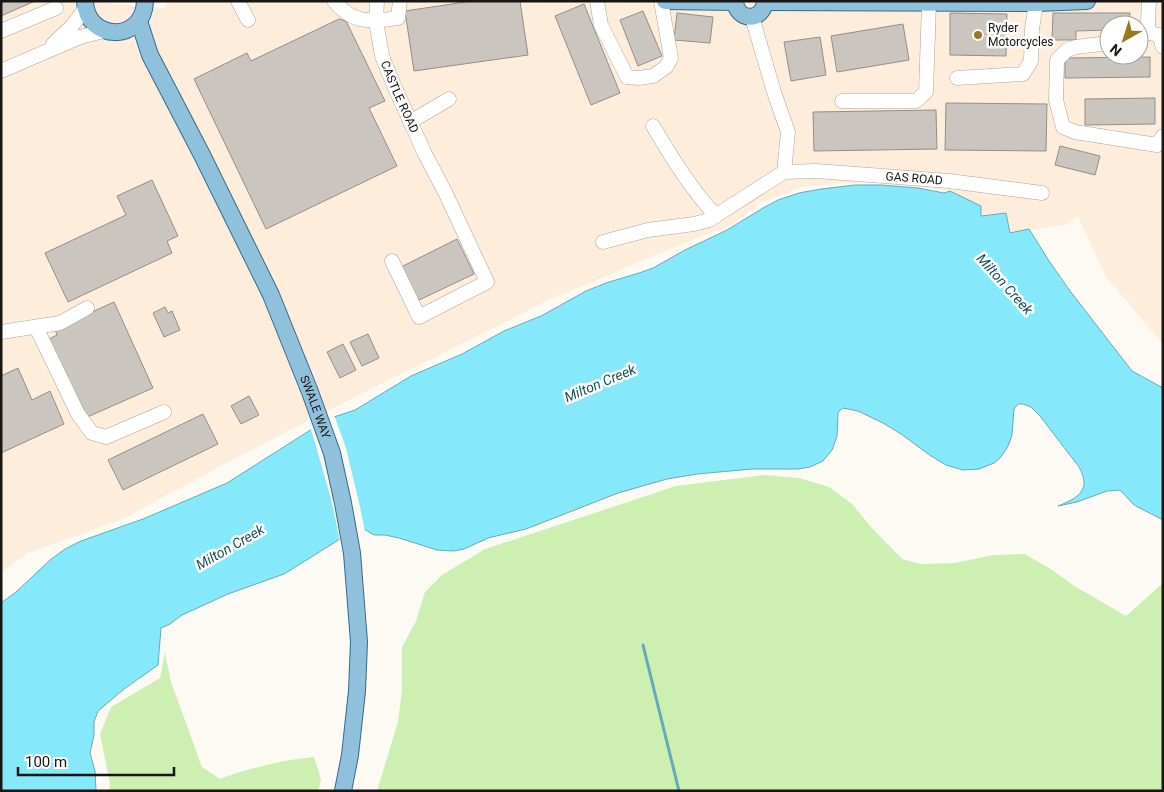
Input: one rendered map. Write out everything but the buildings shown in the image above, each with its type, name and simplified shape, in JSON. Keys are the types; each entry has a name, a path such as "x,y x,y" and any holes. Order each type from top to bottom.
{"main road":[{"path":"665,1 735,2 742,15 752,17 763,10 765,2 1036,3 1087,1"},
{"path":"85,5 89,18 96,26 104,31 121,32 128,30 139,21 145,2"},
{"name":"SWALE WAY","path":"139,21 150,55 271,295 332,453 352,553 359,642 357,691 350,755 343,791"},
{"name":"SWALE WAY","path":"121,32 137,42 150,55"}],"street":[{"path":"238,1 248,20"},
{"path":"334,1 346,14 358,19 376,21 398,18 400,1"},
{"name":"CASTLE ROAD","path":"377,1 376,21 382,56 410,122 487,282 418,316 392,261"},
{"path":"597,1 601,25 627,77 639,78 653,76 666,68 671,58 661,1"},
{"path":"1148,15 1149,1"},
{"path":"842,101 916,101 926,92 929,3"},
{"path":"957,78 1022,74 1031,61 1032,29 1036,3"},
{"path":"45,52 72,26 85,5"},
{"path":"1,31 56,8"},
{"path":"603,242 648,230 694,224 709,220 784,172 788,132 752,17"},
{"path":"1,71 80,37 104,31"},
{"path":"1149,35 1159,35 1163,47"},
{"path":"1099,44 1066,50 1057,60 1056,100 1063,127 1075,132 1157,145 1163,136"},
{"path":"410,122 449,99"},
{"path":"653,126 676,164 704,203 716,216"},
{"name":"GAS ROAD","path":"784,172 816,171 949,181 1042,193"},
{"path":"1,332 60,323 87,308"},
{"path":"36,327 78,414 92,433 106,437 164,412"}],"shaded area":[{"path":"1,1 92,1 165,9 168,1 1163,1 1163,344 1106,277 1078,216 1066,225 1010,233 1005,213 980,215 980,206 950,191 872,181 803,187 762,202 729,227 704,235 544,302 259,446 120,520 28,553 1,573"}],"green space":[{"path":"765,475 799,478 829,487 852,504 902,559 921,564 954,563 994,555 1025,554 1126,616 1163,583 1163,791 377,791 398,722 402,689 402,647 416,621 425,592 442,575 485,549 676,486"},
{"path":"165,652 171,682 202,767 220,779 266,765 314,757 321,779 318,791 109,791 110,784 100,734 111,707 160,678"}],"water":[{"name":"Milton Creek","path":"855,185 918,188 944,193 950,191 981,206 981,216 1006,213 1010,233 1029,229 1070,291 1132,371 1163,388 1163,520 1134,505 1120,490 1107,491 1077,502 1058,506 1072,500 1081,492 1084,482 1083,475 1040,416 1031,407 1023,404 1018,404 1014,409 1012,435 1009,444 1000,458 994,463 979,469 963,470 946,465 883,423 858,411 843,408 838,413 837,436 832,450 823,461 810,467 798,469 752,469 667,479 618,493 526,529 488,538 464,549 454,551 437,550 399,538 374,535 364,529 340,539 284,574 228,594 182,615 161,628 158,665 124,689 98,711 94,722 94,735 90,753 95,771 96,791 1,791 1,603 65,549 81,541 143,519 227,483 312,429 334,417 355,410 411,376 462,354 504,331 541,316 586,291 653,268 727,230 778,200 799,193"}],"pier":[{"path":"334,415 346,448 365,532 340,542 332,503 310,427"}],"waterway":[{"path":"643,645 679,791"}],"place":[{"name":"Ryder Motorcycles","path":"978,35"}]}
